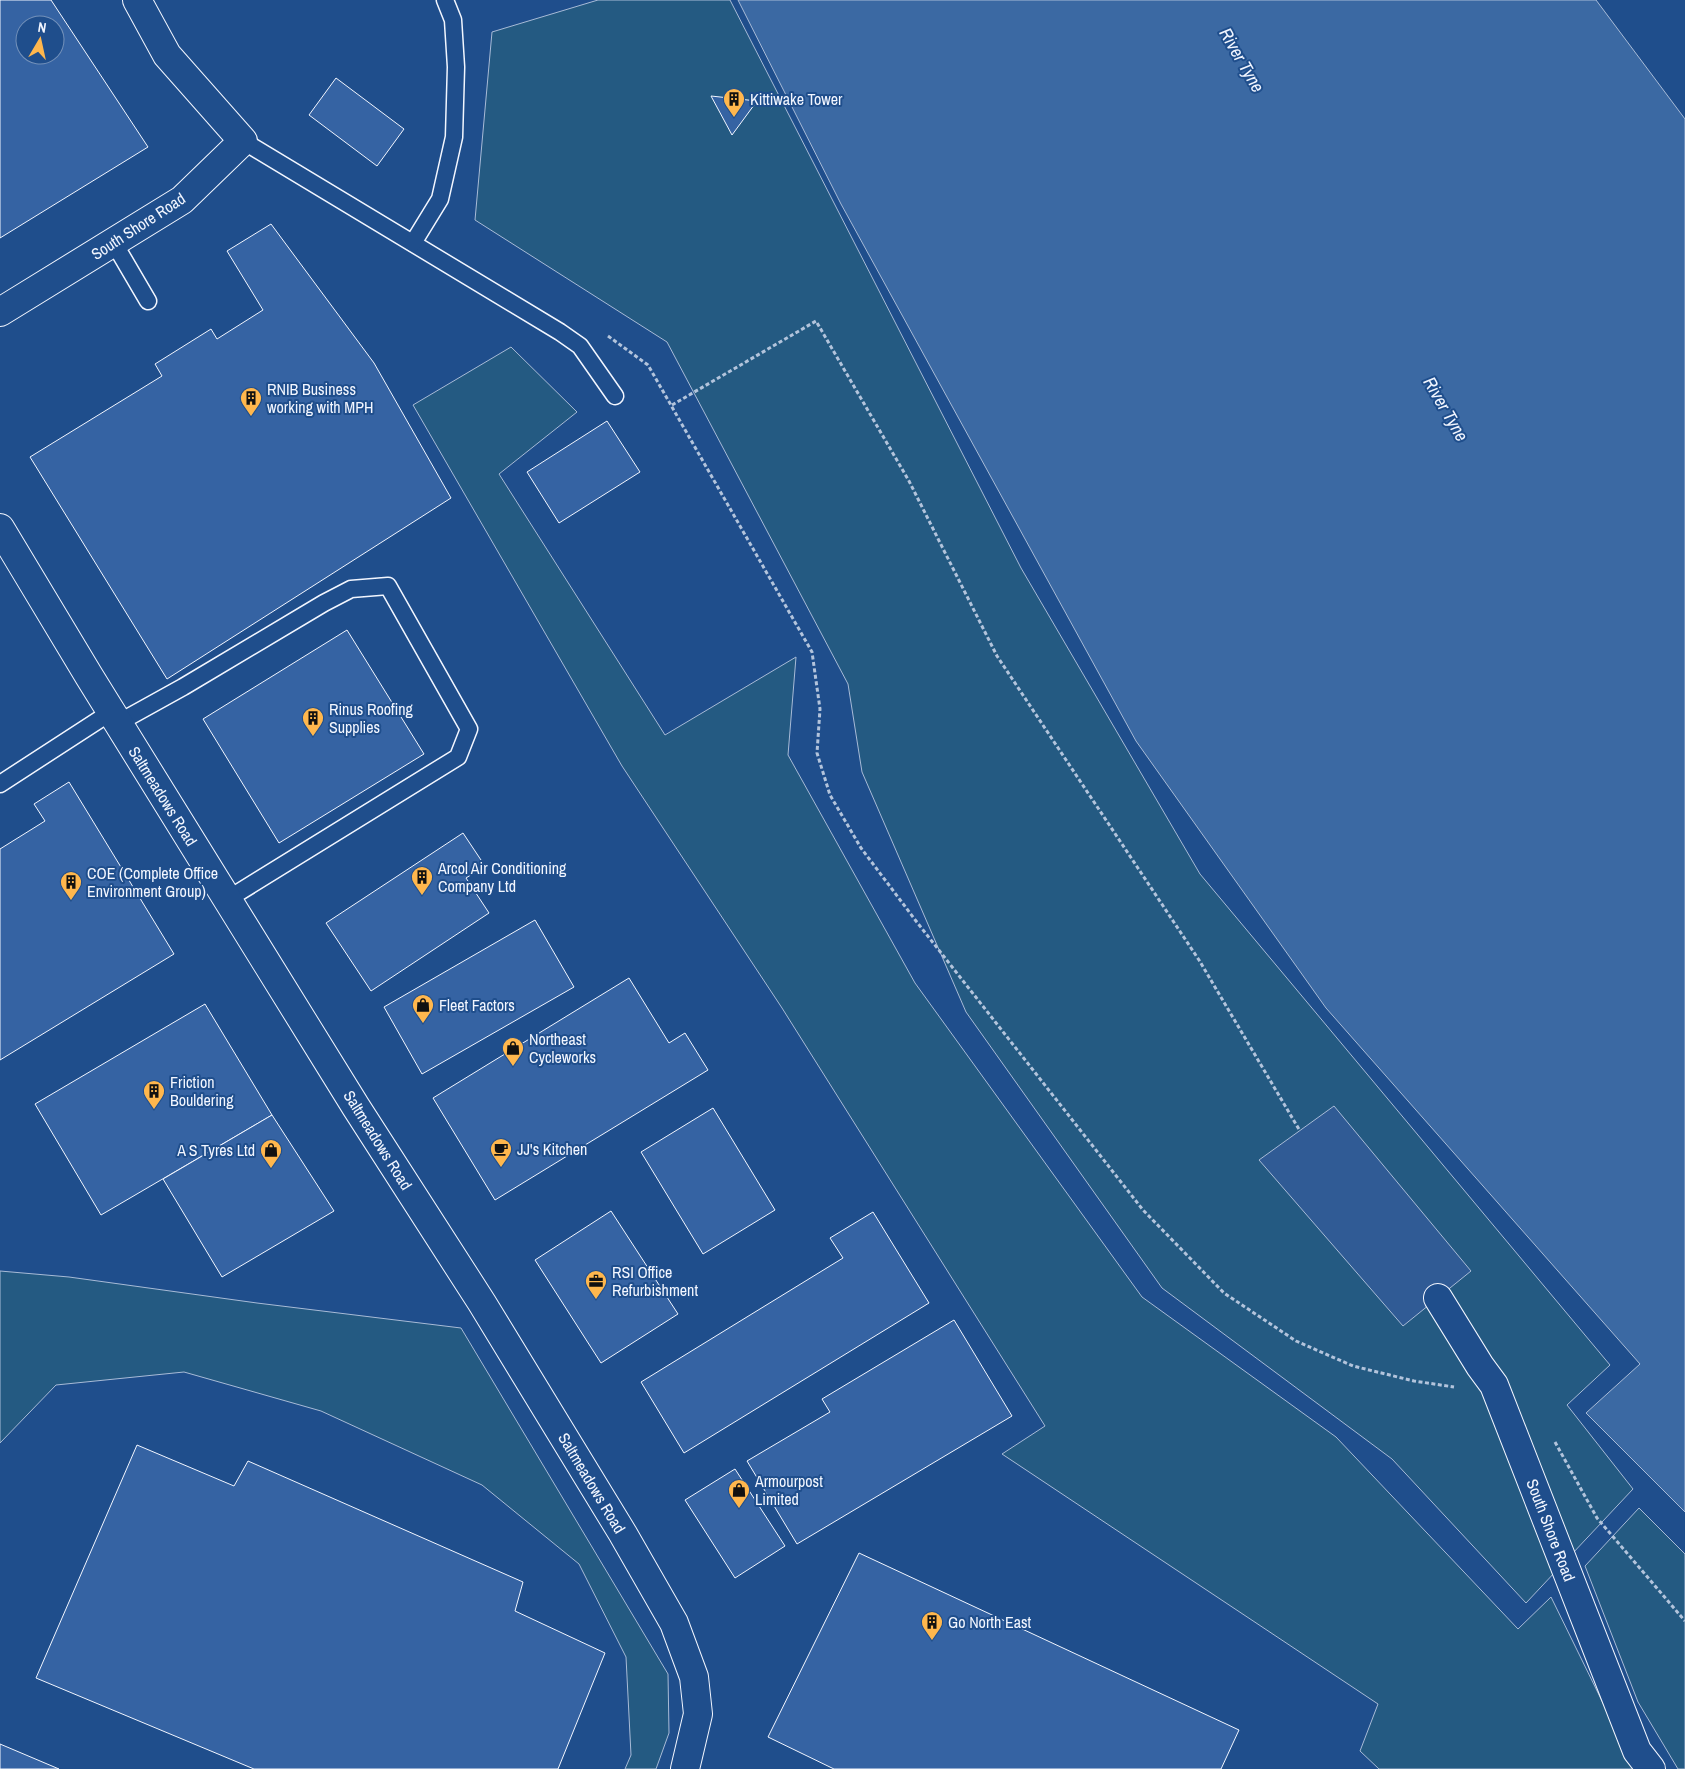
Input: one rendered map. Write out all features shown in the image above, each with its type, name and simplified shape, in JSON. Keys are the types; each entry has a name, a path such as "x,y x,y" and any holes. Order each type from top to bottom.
{"street":[{"path":"137,0 167,55 243,141"},
{"name":"South Shore Road","path":"0,312 182,200 243,141"},
{"name":"Saltmeadows Road","path":"0,528 356,1107 482,1303 623,1534 674,1623 694,1677 698,1714 685,1769"},
{"name":"South Shore Road","path":"1438,1298 1494,1385 1637,1751 1651,1769"}],"lane":[{"path":"412,243 440,199 454,137 456,58 453,20 445,0"},
{"path":"243,141 560,332 580,346 615,396"},
{"path":"114,243 148,301"},
{"path":"0,784 115,717 183,687 324,603 351,589 388,586 469,729 458,757 228,899"}],"path":[{"path":"672,405 816,320 909,481 997,656 1199,960 1300,1130"},
{"path":"601,332 648,365 812,652 820,709 817,753 830,795 861,848 1143,1210 1224,1293 1296,1341 1353,1366 1414,1380 1463,1388 1494,1385"},
{"path":"1550,1434 1596,1518 1685,1621"}],"shaded area":[{"path":"598,0 730,0 1021,568 1200,874 1610,1365 1567,1405 1633,1489 1526,1603 1392,1459 1162,1288 966,1012 862,772 848,684 667,342 475,220 492,32"},
{"path":"511,347 577,412 499,474 665,735 796,657 788,755 915,983 1142,1297 1336,1437 1518,1629 1551,1597 1637,1769 1379,1769 1360,1751 1378,1704 1002,1454 1045,1426 782,1008 622,766 413,405"},
{"path":"1334,1106 1471,1271 1403,1326 1259,1160"},
{"path":"0,1271 69,1277 257,1303 461,1328 668,1674 669,1733 656,1769 625,1769 631,1755 626,1657 579,1564 482,1485 321,1411 184,1372 56,1385 0,1443"},
{"path":"1639,1508 1685,1554 1685,1769 1678,1769 1638,1702 1585,1566"}],"water":[{"name":"River Tyne","path":"738,0 1596,0 1685,119 1685,1512 1586,1413 1640,1364 1326,1008 1136,741 841,204"}],"building":[{"path":"0,0 51,0 61,15 15,15 15,65 65,65 65,21 148,147 0,238"},
{"path":"336,78 404,129 377,166 309,115"},
{"name":"Kittiwake Tower","path":"711,96 757,101 732,135"},
{"name":"RNIB Business working with MPH","path":"271,224 374,363 451,498 167,679 30,457 162,376 155,364 211,329 217,339 263,310 227,251"},
{"path":"607,421 640,472 559,523 527,472"},
{"name":"Rinus Roofing Supplies","path":"347,630 424,754 279,843 203,719"},
{"name":"COE (Complete Office Environment Group)","path":"69,782 174,954 0,1060 0,849 45,821 34,804"},
{"name":"Arcol Air Conditioning Company Ltd","path":"463,833 485,866 466,878 489,913 371,991 326,923"},
{"path":"535,920 574,987 422,1074 384,1007"},
{"path":"629,978 669,1043 685,1033 708,1070 495,1200 433,1098"},
{"name":"Friction Bouldering","path":"205,1004 272,1115 101,1215 35,1104"},
{"path":"713,1108 775,1210 703,1254 641,1152"},
{"path":"272,1115 334,1211 222,1277 163,1179"},
{"path":"611,1211 678,1314 601,1363 535,1260"},
{"path":"873,1212 929,1303 684,1453 641,1382 843,1258 830,1238"},
{"path":"954,1320 1012,1416 797,1544 747,1461 830,1412 822,1399"},
{"path":"137,1445 234,1486 248,1461 523,1582 515,1611 605,1653 558,1769 254,1769 36,1678"},
{"path":"735,1469 785,1546 735,1578 685,1500"},
{"name":"Go North East","path":"859,1553 1239,1730 1221,1769 834,1769 768,1737"},
{"path":"0,1744 59,1769 0,1769"}],"place":[{"name":"Kittiwake Tower","path":"734,118"},
{"name":"RNIB Business working with MPH","path":"251,417"},
{"name":"Rinus Roofing Supplies","path":"313,737"},
{"name":"Arcol Air Conditioning Company Ltd","path":"422,896"},
{"name":"COE (Complete Office Environment Group)","path":"71,901"},
{"name":"Fleet Factors","path":"423,1024"},
{"name":"Northeast Cycleworks","path":"513,1067"},
{"name":"Friction Bouldering","path":"154,1110"},
{"name":"JJ's Kitchen","path":"501,1168"},
{"name":"A S Tyres Ltd","path":"271,1169"},
{"name":"RSI Office Refurbishment","path":"596,1300"},
{"name":"Armourpost Limited","path":"739,1509"},
{"name":"Go North East","path":"932,1641"}]}
